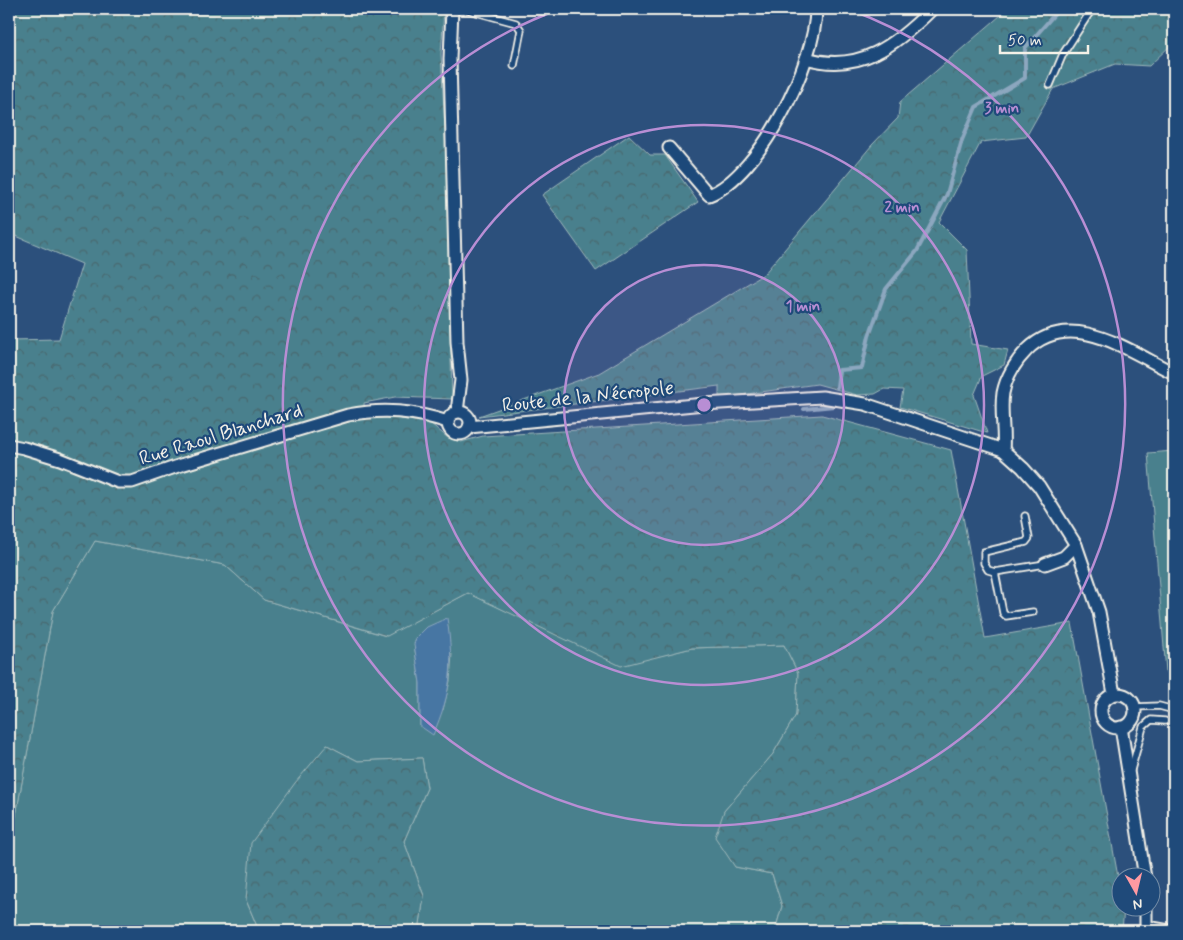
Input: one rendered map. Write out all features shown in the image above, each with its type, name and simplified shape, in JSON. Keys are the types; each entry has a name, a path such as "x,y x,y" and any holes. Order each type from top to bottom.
{"street":[{"path":"452,9 450,59 457,342 461,380 457,412"},
{"path":"668,148 709,195 721,190 742,172 783,116 806,58 816,9"},
{"path":"806,58 825,64 846,63 869,56 898,40 932,9"},
{"path":"1114,694 1099,612 1076,545 1039,486 1003,450 1003,392 1012,370 1034,343 1053,334 1076,331 1096,335 1174,373"},
{"name":"Route de la Nécropole","path":"469,427 704,404 822,397 864,404 1003,450"},
{"name":"Rue Raoul Blanchard","path":"9,446 24,448 60,459 118,482 132,482 234,449 357,413 375,410 394,411 427,416 448,422"},
{"path":"457,412 465,414 470,420 469,427 464,433 456,434 450,430 448,422 451,416 457,412"},
{"path":"1046,564 1064,557 1076,545"},
{"path":"1114,694 1129,698 1135,707 1132,720 1120,727 1110,725 1102,711 1105,700 1114,694"},
{"path":"1120,727 1143,868"},
{"path":"1146,929 1169,931"}],"lane":[{"path":"465,9 516,22 521,30 514,66"},
{"path":"1050,85 1063,54 1092,9"},
{"path":"1025,516 1029,538 1026,542 984,552 984,563 988,570 995,572 1046,564"},
{"path":"995,572 1003,613 1006,616 1033,612"},
{"path":"1135,707 1159,706 1174,710"},
{"path":"1128,777 1137,754 1143,727 1151,720 1165,721"}],"green space":[{"path":"9,9 444,9 441,54 446,150 452,399 395,397 364,403 365,418 386,417 430,423 448,438 461,442 483,436 822,415 951,450 985,638 1072,623 1116,868 1110,868 1110,918 1123,918 1122,931 775,931 782,906 772,874 735,867 715,837 724,811 773,754 796,715 798,673 784,645 692,648 621,666 468,593 387,636 264,600 225,565 95,541 53,611 9,854 9,340 59,339 82,264 9,233"},
{"path":"1008,9 1174,9 1174,42 1149,66 1115,64 1053,89 1026,137 981,142 939,222 967,250 971,344 1008,350 1004,365 982,376 974,395 987,433 900,407 903,390 884,389 875,394 857,395 817,384 719,398 719,386 479,416 599,373 764,274 872,145 898,118 900,102"},
{"path":"629,135 650,155 665,155 698,202 596,271 542,195"},
{"path":"1174,451 1174,672 1166,672 1148,453"},
{"path":"95,541 225,565 264,600 386,636 468,593 621,665 692,648 784,645 798,673 796,715 773,754 724,811 735,867 772,874 782,906 775,931 419,931 424,896 404,841 427,788 422,758 358,761 327,745 246,900 259,931 9,931 9,854 53,611","holes":["414,644 452,654 450,681 443,710 420,727 420,683"]},
{"path":"327,745 358,761 422,758 427,788 404,841 424,896 419,931 259,931 246,900 251,843 295,783"}],"water":[{"path":"447,618 451,665 450,678 444,705 433,735 420,726 420,683 414,644 416,638 427,627"}],"waterway":[{"path":"837,387 839,370 862,368 869,336 886,289 917,251 947,194 962,140 976,107 1025,78 1025,48 1059,9"},
{"path":"804,409 834,406"}]}
